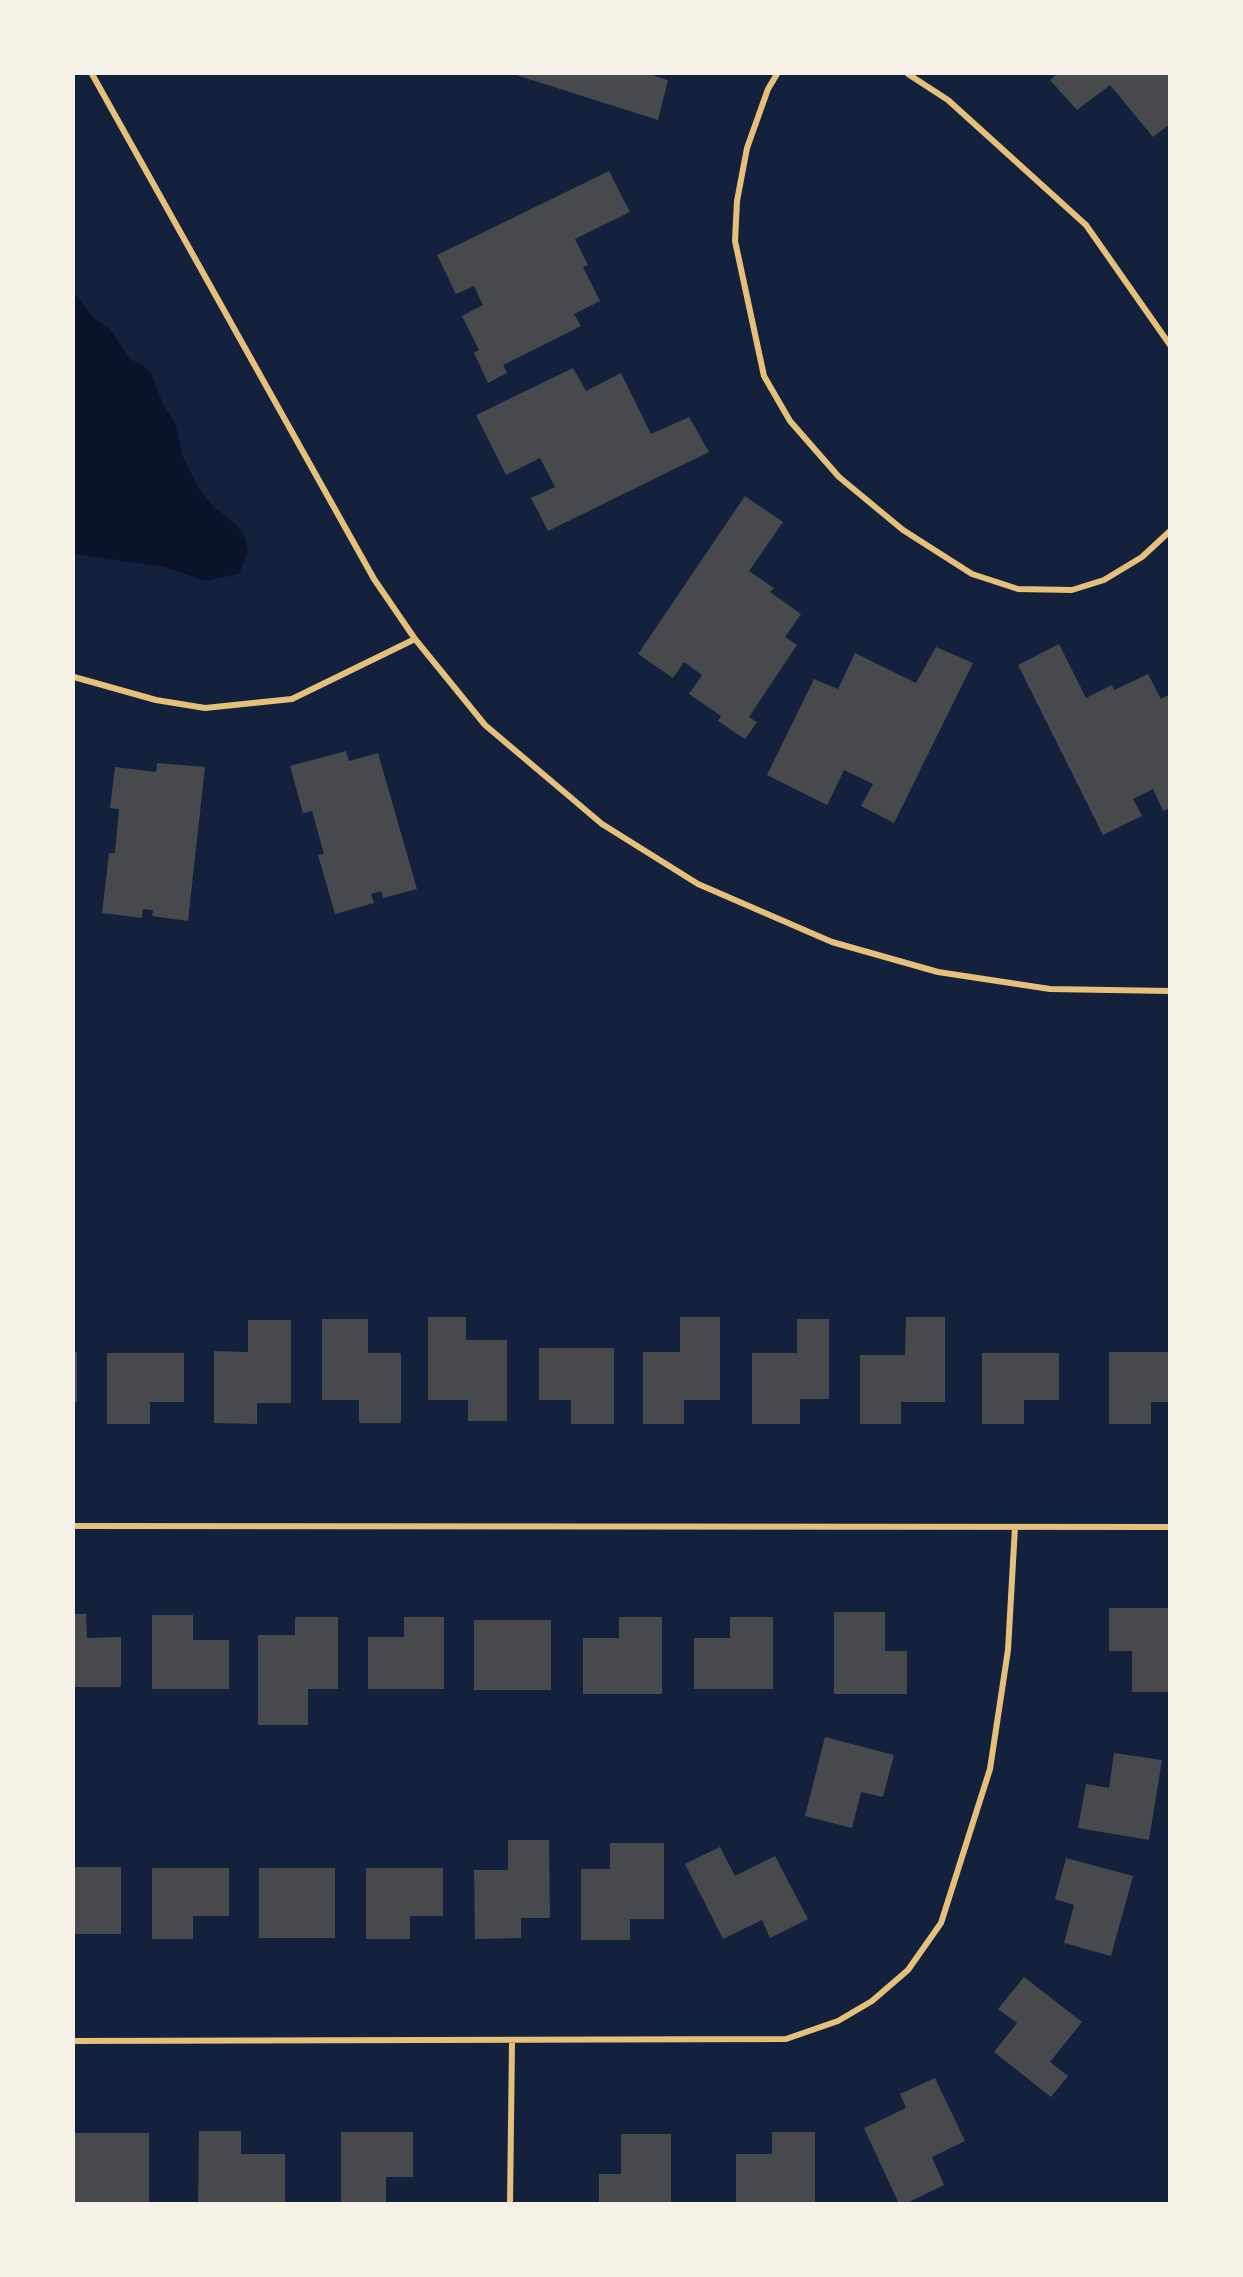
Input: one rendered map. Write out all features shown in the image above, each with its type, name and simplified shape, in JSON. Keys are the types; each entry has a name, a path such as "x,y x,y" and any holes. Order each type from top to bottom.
{"street":[{"path":"92,74 374,579 415,639 485,725 602,824 698,884 832,942 938,972 1050,989 1170,991"},
{"path":"777,74 768,89 747,148 736,201 735,241 764,376 790,421 839,477 903,530 972,574 1018,590 1071,590 1104,580 1142,557 1170,531"},
{"path":"908,74 948,100 1086,225 1170,345"},
{"path":"74,677 156,700 205,708 292,699 415,639"},
{"path":"74,1526 1170,1527"},
{"path":"74,2041 512,2042 786,2039 838,2021 872,2001 908,1970 941,1923 990,1769 1008,1650 1015,1527"},
{"path":"510,2204 512,2042"}],"water":[{"path":"74,292 93,318 109,328 130,359 143,365 151,373 163,404 176,425 182,455 198,487 213,506 238,526 245,538 248,552 239,574 205,581 165,567 74,554"}],"building":[{"path":"513,74 649,74 668,80 658,120"},
{"path":"1057,74 1170,74 1170,124 1153,137 1110,85 1077,110 1050,80"},
{"path":"609,171 630,212 575,239 588,265 583,267 600,301 574,314 581,326 503,365 507,373 488,383 474,353 479,350 462,316 483,305 474,286 456,294 437,255"},
{"path":"573,368 586,391 621,373 651,434 689,417 709,452 548,531 531,498 555,487 540,458 506,475 476,415"},
{"path":"745,496 783,522 749,571 774,588 770,592 801,614 785,637 797,645 749,717 757,722 745,739 718,721 721,716 689,694 702,675 684,662 673,678 638,654"},
{"path":"1059,644 1086,698 1112,685 1114,690 1148,674 1161,699 1170,694 1170,808 1163,811 1153,789 1133,799 1142,816 1103,835 1018,665"},
{"path":"936,647 973,663 894,823 861,806 873,784 844,770 827,805 767,775 814,679 838,689 855,653 916,683"},
{"path":"346,751 349,761 378,753 417,889 383,898 381,891 371,894 374,903 335,914 318,855 324,854 312,811 303,813 290,766"},
{"path":"157,763 205,767 188,921 152,916 153,910 143,909 142,918 102,913 109,853 115,853 119,809 110,808 115,767 156,772"},
{"path":"428,1317 466,1317 466,1340 507,1340 507,1421 468,1421 468,1400 428,1400"},
{"path":"680,1317 720,1317 720,1400 684,1400 684,1424 643,1424 643,1352 680,1352"},
{"path":"906,1317 945,1317 945,1402 901,1402 901,1424 860,1424 860,1355 905,1355"},
{"path":"322,1319 368,1319 368,1353 401,1353 401,1423 359,1423 359,1400 322,1400"},
{"path":"797,1319 829,1319 829,1399 800,1399 800,1424 752,1424 752,1353 797,1353"},
{"path":"248,1320 291,1320 291,1403 257,1403 257,1424 214,1423 214,1351 248,1352"},
{"path":"539,1348 614,1348 614,1424 571,1424 571,1400 539,1400"},
{"path":"74,1352 77,1352 77,1402 74,1402"},
{"path":"1109,1352 1170,1352 1170,1402 1151,1402 1151,1424 1109,1424"},
{"path":"107,1353 184,1353 184,1402 150,1402 150,1424 107,1424"},
{"path":"982,1353 1059,1353 1059,1400 1024,1400 1024,1424 982,1424"},
{"path":"1109,1608 1170,1608 1170,1692 1132,1692 1132,1651 1109,1651"},
{"path":"834,1612 885,1612 885,1651 907,1651 907,1694 834,1694"},
{"path":"74,1614 86,1614 87,1638 121,1637 121,1687 74,1687"},
{"path":"152,1615 193,1615 193,1640 229,1640 229,1689 152,1689"},
{"path":"295,1617 338,1617 338,1689 308,1689 308,1725 258,1725 258,1635 295,1635"},
{"path":"404,1617 444,1617 444,1689 368,1689 368,1637 404,1637"},
{"path":"619,1617 662,1617 662,1694 583,1694 583,1638 619,1638"},
{"path":"730,1617 773,1617 773,1689 694,1689 694,1638 730,1638"},
{"path":"474,1620 551,1620 551,1690 474,1690"},
{"path":"825,1737 894,1755 883,1797 861,1792 852,1828 805,1816"},
{"path":"1114,1753 1162,1760 1149,1840 1078,1828 1086,1784 1109,1788"},
{"path":"508,1840 549,1840 550,1918 521,1918 521,1938 475,1939 474,1870 508,1870"},
{"path":"610,1843 664,1843 664,1919 630,1919 630,1940 581,1940 581,1869 610,1869"},
{"path":"720,1847 735,1876 775,1856 808,1919 770,1938 762,1920 723,1939 685,1864"},
{"path":"1066,1858 1133,1876 1111,1956 1064,1943 1074,1905 1055,1899"},
{"path":"74,1867 121,1867 121,1934 74,1934"},
{"path":"152,1868 229,1868 229,1916 193,1916 193,1939 152,1939"},
{"path":"259,1868 335,1868 335,1938 259,1938"},
{"path":"366,1868 443,1868 443,1916 410,1916 410,1939 366,1939"},
{"path":"1024,1977 1082,2022 1050,2062 1068,2076 1051,2097 994,2052 1017,2023 998,2009"},
{"path":"935,2078 965,2141 932,2157 944,2185 905,2204 899,2204 864,2128 906,2108 900,2094"},
{"path":"199,2131 241,2131 241,2154 285,2154 285,2204 198,2204"},
{"path":"341,2132 413,2132 413,2177 386,2177 386,2204 341,2204"},
{"path":"772,2132 815,2132 815,2204 736,2204 736,2154 772,2154"},
{"path":"74,2133 149,2133 149,2204 74,2204"},
{"path":"621,2134 671,2134 671,2204 599,2204 599,2174 621,2174"}]}
